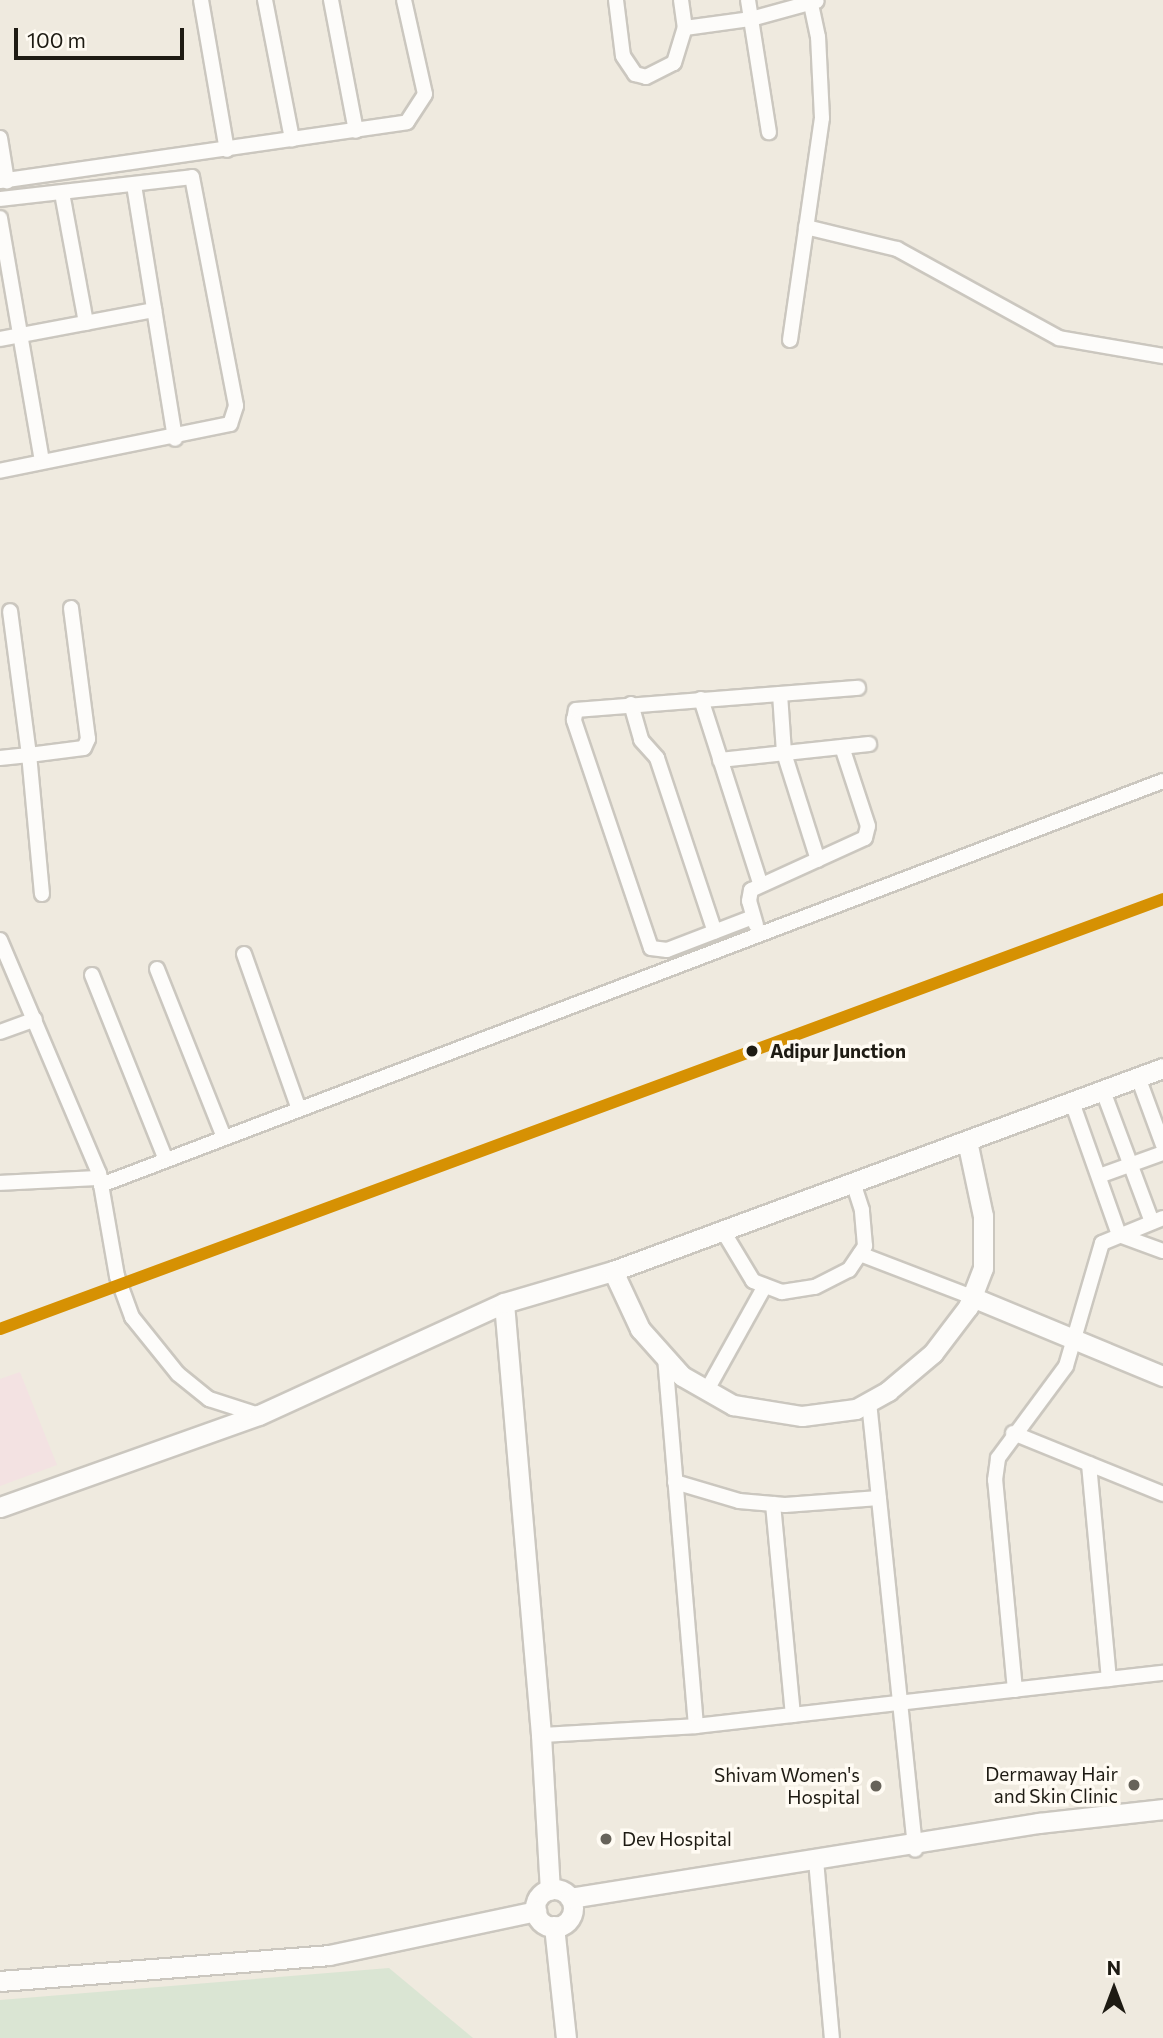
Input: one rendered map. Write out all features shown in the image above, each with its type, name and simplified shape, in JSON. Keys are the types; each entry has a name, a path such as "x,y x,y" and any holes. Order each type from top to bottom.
{"main road":[{"path":"0,1507 259,1415 504,1303 613,1271 1163,1068"},
{"path":"613,1271 640,1329 682,1376 733,1405 802,1416 856,1409 933,1353 972,1297 983,1268 983,1216 967,1141"},
{"path":"972,1297 1163,1376"},
{"path":"504,1303 541,1735 550,1890"},
{"path":"572,1903 1163,1809"},
{"path":"915,1848 1163,1817"},
{"path":"550,1890 560,1890 572,1903 566,1922 554,1926 542,1922 536,1911 538,1899 550,1890"},
{"path":"0,1981 329,1955 536,1911"},
{"path":"554,1926 566,2038"}],"street":[{"path":"201,0 227,150"},
{"path":"265,0 292,139"},
{"path":"331,0 356,131"},
{"path":"0,138 3,181 407,122 425,94 404,0"},
{"path":"616,0 623,56 635,74 646,77 674,63 685,28 681,0"},
{"path":"748,0 769,132"},
{"path":"685,28 751,19 813,1 818,37 822,118 790,340"},
{"path":"0,199 134,186 188,176 195,182 236,406 230,425 175,439 42,461 0,471"},
{"path":"134,186 175,439"},
{"path":"62,193 86,323"},
{"path":"0,218 42,461"},
{"path":"806,227 897,249 1059,338 1163,356"},
{"path":"0,339 154,310"},
{"path":"0,758 87,746 71,608"},
{"path":"10,611 29,755 42,894"},
{"path":"753,917 667,950 647,944 574,715 580,708 858,688"},
{"path":"780,694 784,753 818,860"},
{"path":"701,699 760,883"},
{"path":"631,704 642,740 657,758 715,932"},
{"path":"720,760 869,744"},
{"path":"759,933 748,895 760,883 860,842 867,832 842,747"},
{"path":"0,1183 100,1181 166,1160 1163,781"},
{"path":"0,940 100,1181 117,1276 132,1317 148,1341 209,1399 259,1415"},
{"path":"244,954 299,1109"},
{"path":"157,969 224,1138"},
{"path":"92,975 166,1160"},
{"path":"0,1032 35,1019"},
{"path":"1138,1077 1163,1145"},
{"path":"1015,1690 995,1480 998,1458 1013,1433 1053,1386 1076,1339 1102,1243 1158,1220 1130,1165 1103,1091"},
{"path":"1072,1102 1119,1235"},
{"path":"1099,1176 1163,1153"},
{"path":"723,1231 753,1281 782,1292 815,1287 849,1270 865,1246 864,1227 853,1183"},
{"path":"1119,1235 1163,1251"},
{"path":"860,1254 972,1297"},
{"path":"707,1390 765,1286"},
{"path":"665,1357 696,1726"},
{"path":"869,1402 915,1848"},
{"path":"1013,1433 1163,1494"},
{"path":"1089,1464 1109,1679"},
{"path":"675,1482 739,1501 773,1504 879,1498"},
{"path":"773,1504 793,1715"},
{"path":"541,1735 696,1726 1163,1673"},
{"path":"816,1864 832,2038"}],"shaded area":[{"path":"20,1372 57,1465 0,1486 0,1379"}],"green space":[{"path":"389,1968 473,2038 0,2038 0,2000"}],"transit line":[{"path":"0,1329 1163,899"}],"place":[{"name":"Adipur Junction","path":"752,1051"},
{"name":"Dermaway Hair and Skin Clinic","path":"1134,1785"},
{"name":"Shivam Women's Hospital","path":"876,1786"},
{"name":"Dev Hospital","path":"606,1839"}]}
